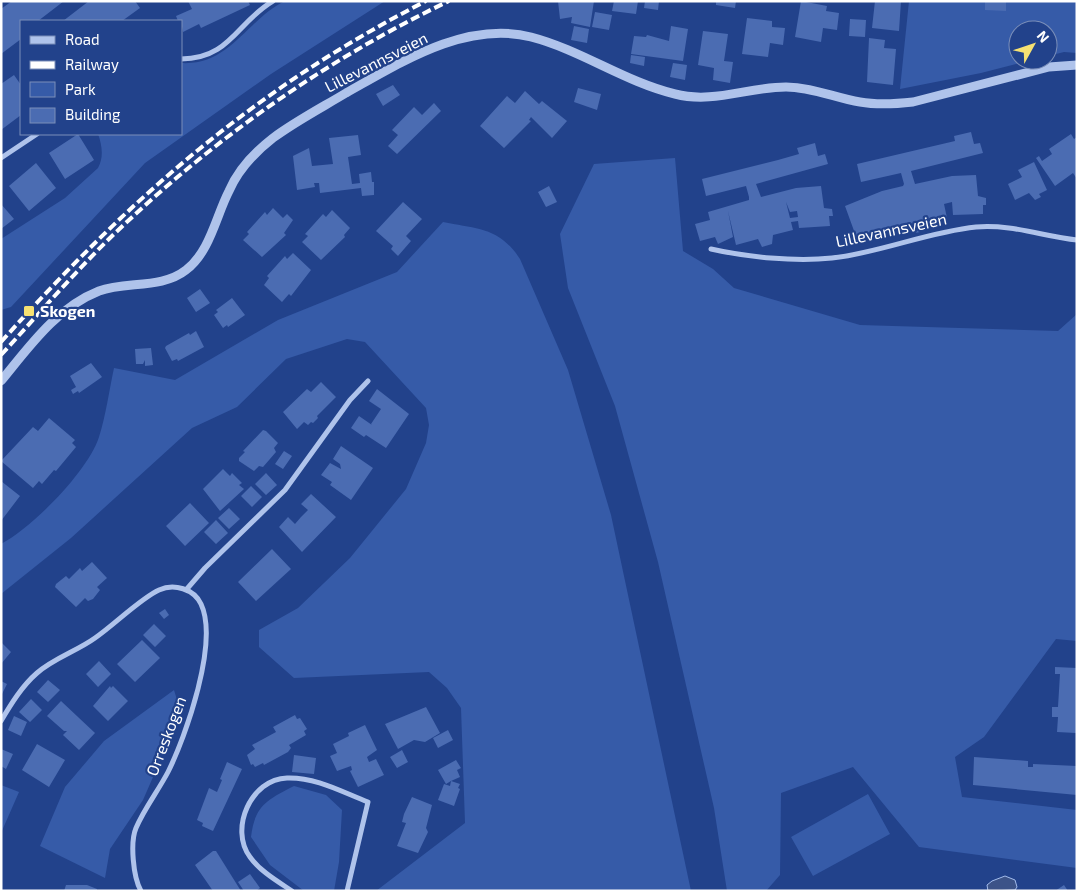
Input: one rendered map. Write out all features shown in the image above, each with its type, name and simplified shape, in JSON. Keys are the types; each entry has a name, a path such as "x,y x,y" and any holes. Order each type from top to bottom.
{"street":[{"path":"182,59 204,56 221,49 256,13 273,1"},
{"name":"Lillevannsveien","path":"1,381 38,336 72,306 99,291 172,278 186,270 205,247 230,188 240,171 271,140 295,123 414,57 463,39 486,34 511,33 530,37 591,59 674,94 705,98 767,88 789,87 807,89 860,102 895,104 913,102 1050,67 1077,65"},
{"path":"1,158 36,135"},
{"name":"Lillevannsveien","path":"711,249 729,253 774,257 831,258 974,227 1005,226 1077,240"},
{"path":"1,722 12,703 37,673 100,635 159,590 179,587 186,590 205,568 285,490 339,415 368,381"},
{"name":"Orreskogen","path":"141,891 133,864 135,829 169,770 192,712 201,674 205,641 205,617 201,604 186,590"},
{"path":"292,891 262,870 242,843 242,827 250,801 270,783 284,778 301,778 322,783 368,802 347,891"}],"green space":[{"path":"285,1 385,1 271,74 145,163 11,307 1,310 1,239 65,198 98,168 102,151 98,135 182,135 182,63 198,62 225,50 271,9"},
{"path":"909,1 1077,1 1077,53 1058,54 1058,20 1008,20 1008,66 900,89"},
{"path":"675,158 683,251 713,269 734,288 860,325 1058,331 1077,314 1077,641 1056,639 984,737 955,757 962,797 1077,810 1077,868 919,847 853,767 781,793 780,875 766,891 727,891 714,808 658,562 615,406 568,288 560,234 594,164"},
{"path":"443,222 486,231 504,241 512,249 520,259 568,370 611,515 691,891 376,891 465,823 461,708 447,688 429,672 294,678 259,647 259,630 298,608 350,558 406,489 426,443 429,425 426,408 365,342 347,339 286,359 237,407 192,428 71,538 1,594 1,544 14,536 43,512 84,466 99,437 106,412 114,368 175,380 278,320 397,272"},
{"path":"174,690 181,713 143,800 110,849 105,878 40,846 65,787 104,741"},
{"path":"1,785 19,792 1,833"},
{"path":"294,786 326,795 342,810 339,862 334,891 304,891 270,865 251,837 259,810 276,795"},
{"path":"868,794 890,834 813,876 791,837"}],"shaded area":[{"path":"1005,876 1015,880 1017,887 1015,890 988,891 987,885"}],"building":[{"path":"12,1 64,1 39,20 20,20 20,40 1,54 1,9"},
{"path":"89,1 135,1 140,8 123,20 64,20"},
{"path":"188,1 248,1 250,5 201,28 199,24 183,32 182,20 178,20 176,16 192,9"},
{"path":"558,1 594,1 590,27 571,23 572,17 560,19"},
{"path":"614,1 638,1 636,14 612,11"},
{"path":"645,1 659,1 658,10 644,8"},
{"path":"716,1 736,1 735,8 716,5"},
{"path":"801,1 827,6 826,11 839,13 837,30 823,28 821,42 795,37"},
{"path":"875,1 901,1 899,31 872,28"},
{"path":"985,1 1006,1 1006,11 985,10"},
{"path":"595,12 612,15 609,30 592,27"},
{"path":"747,18 772,21 772,27 785,28 783,45 770,43 768,57 742,54"},
{"path":"850,19 866,20 865,37 849,36"},
{"path":"574,26 589,29 587,43 571,40"},
{"path":"671,26 688,29 683,61 631,54 634,36 646,37 647,35 669,41"},
{"path":"703,31 728,34 724,61 733,62 730,83 713,80 714,68 698,65"},
{"path":"869,38 885,40 884,48 896,49 893,85 867,82"},
{"path":"631,55 645,57 644,66 630,63"},
{"path":"673,63 687,65 685,80 670,77"},
{"path":"14,75 20,84 20,116 1,130 1,84"},
{"path":"393,85 400,95 383,106 376,94"},
{"path":"578,88 601,94 597,110 574,102"},
{"path":"525,91 539,104 542,101 567,121 552,138 531,117 529,120 531,121 504,148 480,126 507,96 515,103"},
{"path":"434,103 441,111 397,154 388,146 398,135 392,130 414,107 422,115"},
{"path":"971,132 974,144 980,143 983,153 911,171 915,184 952,176 976,175 978,196 986,198 986,205 983,205 983,214 953,215 952,202 944,204 947,218 926,222 925,231 915,233 911,226 881,233 883,238 877,240 871,233 857,239 845,206 882,191 903,186 904,184 901,173 861,182 857,164 955,141 954,136"},
{"path":"1071,134 1074,139 1077,137 1077,179 1073,173 1055,186 1036,158 1039,156 1042,161 1052,154 1049,149"},
{"path":"79,135 94,160 65,179 49,153"},
{"path":"358,135 361,155 348,157 352,184 360,183 359,174 371,172 372,182 374,182 374,195 362,196 361,188 320,193 319,183 314,183 315,187 297,190 293,156 309,148 312,166 333,164 329,138"},
{"path":"815,143 818,156 825,154 828,164 756,184 761,197 796,188 821,186 824,208 832,209 833,216 829,216 830,226 799,228 798,221 791,222 793,230 773,235 772,244 762,247 758,239 736,245 728,211 733,237 718,244 715,237 700,241 695,224 710,220 708,212 749,200 746,186 706,196 702,179 799,154 797,148","holes":["786,202 790,212 797,211 798,217 790,218"]},
{"path":"1034,162 1047,190 1039,194 1041,197 1035,200 1029,193 1015,200 1008,184 1022,177 1018,170"},
{"path":"36,163 56,188 29,211 9,186"},
{"path":"549,186 557,202 546,207 538,192"},
{"path":"403,202 422,219 406,236 411,241 398,256 391,249 393,246 376,231"},
{"path":"1,204 14,219 1,229"},
{"path":"273,208 283,218 287,214 293,220 284,233 286,235 262,257 243,240 249,234 247,232 265,212 267,215"},
{"path":"332,210 350,228 344,235 345,237 321,260 302,242 308,236 305,234 323,214 326,217"},
{"path":"293,253 311,270 291,296 289,294 282,302 264,285 269,278 267,276 285,256 287,259"},
{"path":"200,289 210,303 196,312 187,298"},
{"path":"232,298 245,315 228,327 227,325 223,328 214,315 218,312 216,310"},
{"path":"196,331 204,347 178,361 177,359 172,361 165,348 166,346"},
{"path":"151,348 153,365 145,366 145,360 143,364 136,364 135,349"},
{"path":"91,363 102,377 79,393 78,391 73,394 71,390 76,387 70,376"},
{"path":"321,382 336,397 317,416 318,418 313,423 311,422 308,425 304,422 297,429 283,412 307,389 311,392"},
{"path":"377,389 409,414 386,448 351,428 359,416 372,425 381,409 369,401"},
{"path":"49,418 75,440 72,443 76,447 56,471 54,470 42,484 39,481 33,488 1,461 33,427 38,431"},
{"path":"263,430 278,443 274,448 276,452 263,467 259,466 254,471 239,461 239,458 245,452 243,451"},
{"path":"341,446 373,468 351,500 330,485 332,482 321,475 330,463 341,469 340,464 333,459"},
{"path":"284,451 292,456 283,469 275,464"},
{"path":"223,469 230,476 232,473 242,483 239,485 244,489 220,511 203,489"},
{"path":"266,473 277,485 266,495 255,484"},
{"path":"1,481 20,496 1,521"},
{"path":"251,486 262,497 252,507 241,496"},
{"path":"311,494 336,517 302,552 279,527 288,517 295,524 308,510 301,504"},
{"path":"190,503 209,523 185,546 166,526"},
{"path":"229,508 240,519 229,529 218,518"},
{"path":"216,520 228,533 216,544 204,532"},
{"path":"272,549 291,569 256,601 238,582"},
{"path":"92,562 107,578 97,587 100,590 93,599 88,601 85,598 76,607 55,587 56,584 66,576 69,579 80,568 82,571"},
{"path":"165,609 169,615 164,619 159,613"},
{"path":"154,624 166,636 155,647 143,635"},
{"path":"142,640 160,658 135,682 117,664"},
{"path":"1,642 11,652 1,664"},
{"path":"99,661 111,674 98,687 86,674"},
{"path":"1055,667 1077,668 1076,733 1057,732 1058,717 1052,717 1052,707 1058,707 1060,674 1055,674"},
{"path":"48,680 60,690 48,702 37,692"},
{"path":"1,681 7,684 1,696"},
{"path":"110,686 111,688 113,686 128,701 108,721 93,706"},
{"path":"31,699 42,710 30,722 19,712"},
{"path":"61,701 95,733 79,750 63,735 67,731 64,731 47,716"},
{"path":"426,707 440,733 425,742 414,740 398,749 385,724"},
{"path":"295,715 297,719 300,718 307,729 304,731 306,735 289,745 291,748 288,752 264,765 263,763 255,767 253,764 251,765 247,755 255,749 252,745 276,732 273,727"},
{"path":"14,716 27,722 21,736 8,730"},
{"path":"365,725 377,750 367,757 369,762 376,759 384,775 358,787 350,771 352,770 351,766 337,771 330,756 337,753 333,744 349,736 348,733"},
{"path":"448,730 453,740 438,748 433,738"},
{"path":"37,744 65,760 49,787 22,770"},
{"path":"1,749 13,754 6,769 1,766"},
{"path":"402,750 408,762 397,768 390,757"},
{"path":"294,755 316,758 314,774 292,772"},
{"path":"974,757 1028,761 1028,767 1033,767 1033,764 1077,766 1077,795 973,785"},
{"path":"456,760 461,768 457,770 460,777 446,784 438,770"},
{"path":"227,762 242,769 213,831 202,826 203,823 197,820 209,788 217,792"},
{"path":"451,781 460,784 454,806 438,800 444,784 450,786"},
{"path":"412,797 432,805 426,828 428,832 418,853 397,846 406,823 402,822 404,814"},
{"path":"213,851 216,851 241,891 213,891 195,865"},
{"path":"250,874 260,888 256,891 244,891 238,882"},
{"path":"66,885 87,885 97,889 97,891 64,891"},
{"path":"1064,885 1068,891 1055,891"}],"railway":[{"path":"1,342 97,241 146,194 197,151 305,71 364,35 426,1"},
{"path":"1,355 112,236 150,201 229,135 314,76 358,49 449,1"}],"place":[{"name":"Skogen","path":"29,311"}]}
